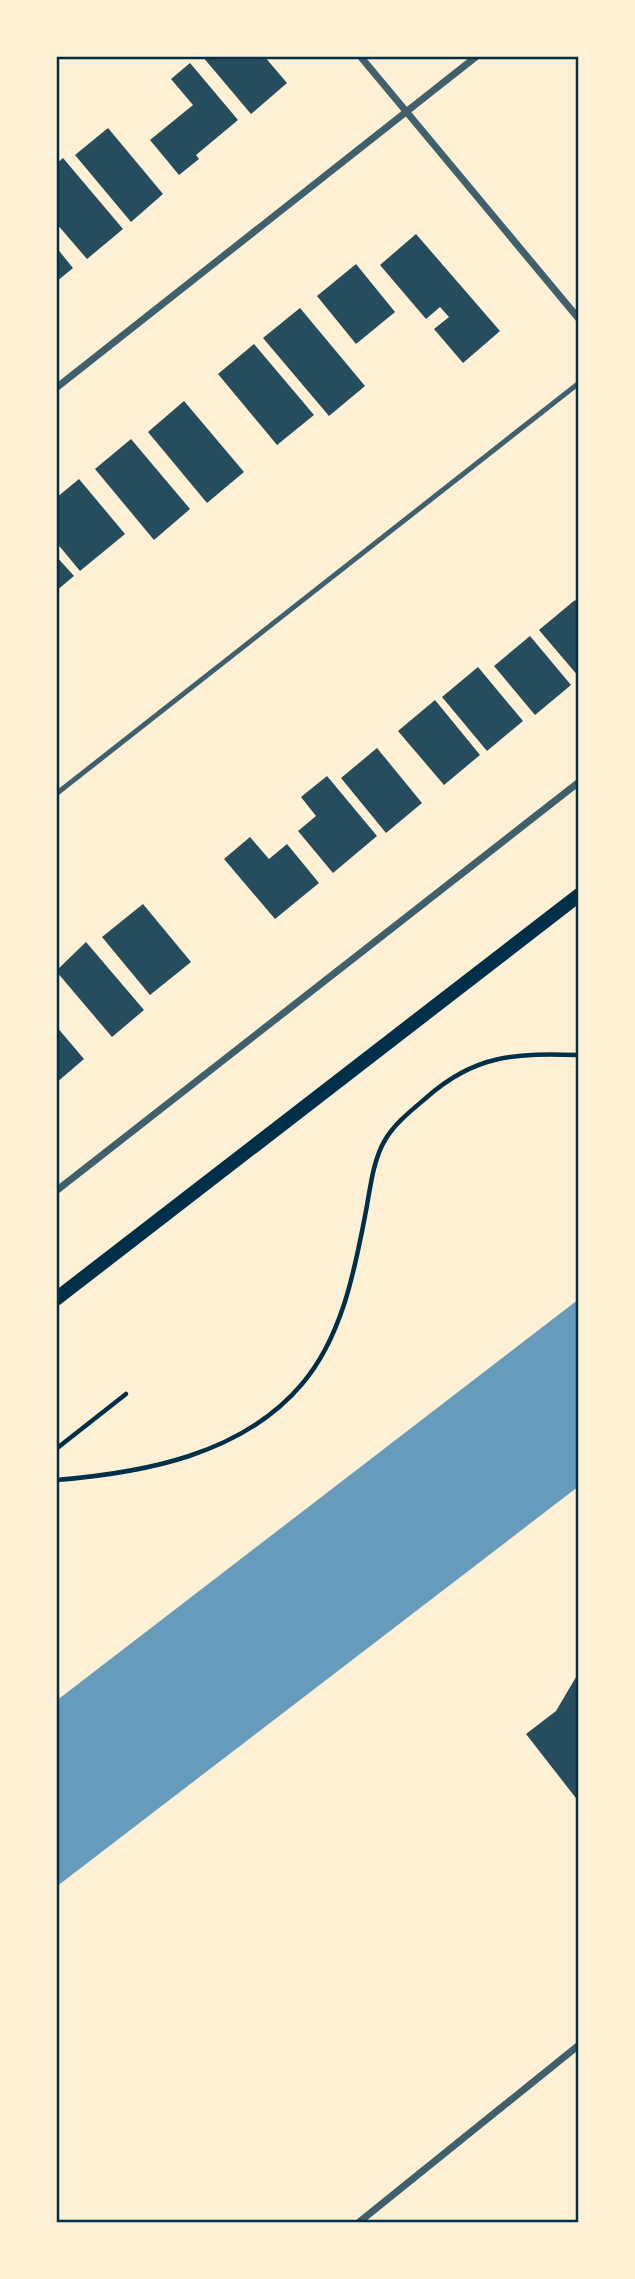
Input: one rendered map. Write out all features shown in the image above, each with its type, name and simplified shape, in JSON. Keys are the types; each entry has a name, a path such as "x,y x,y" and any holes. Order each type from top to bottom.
{"main road":[{"path":"56,1299 579,895"}],"street":[{"path":"359,56 579,319"},
{"path":"56,388 477,56"},
{"path":"56,1191 579,782"},
{"path":"358,2223 579,2045"}],"lane":[{"path":"56,794 579,383"}],"path":[{"path":"56,1480 117,1475 188,1457 230,1438 272,1412 302,1384 324,1351 341,1315 374,1168 385,1140 405,1116 468,1067 494,1058 532,1054 579,1055"},
{"path":"56,1449 126,1394"}],"water":[{"path":"579,1299 579,1486 56,1887 56,1701"}],"building":[{"path":"202,56 264,56 287,83 251,114"},
{"path":"190,63 238,120 196,155 199,159 179,175 150,140 193,105 171,79"},
{"path":"108,128 163,194 131,222 75,155"},
{"path":"63,158 123,229 87,259 56,223 56,164"},
{"path":"416,234 500,331 463,363 434,329 449,317 440,307 426,319 380,265"},
{"path":"56,247 73,268 56,282"},
{"path":"356,264 395,312 356,344 317,296"},
{"path":"300,308 365,386 329,416 263,338"},
{"path":"254,344 314,415 277,445 218,374"},
{"path":"184,401 244,472 207,503 148,432"},
{"path":"131,439 190,509 154,540 95,469"},
{"path":"79,479 125,534 80,571 56,542 56,498"},
{"path":"56,556 74,576 56,591"},
{"path":"575,600 579,605 579,677 539,630"},
{"path":"530,636 571,685 535,715 494,666"},
{"path":"478,667 523,721 487,751 442,697"},
{"path":"435,700 480,755 444,785 398,731"},
{"path":"377,748 422,803 386,833 341,778"},
{"path":"327,776 377,836 333,873 298,831 316,816 301,797"},
{"path":"250,837 269,859 287,844 319,883 275,919 224,859"},
{"path":"143,904 191,962 150,995 102,937"},
{"path":"86,942 144,1010 112,1037 56,971"},
{"path":"56,1026 84,1059 56,1083"},
{"path":"579,1672 579,1802 526,1734 556,1711"}]}
